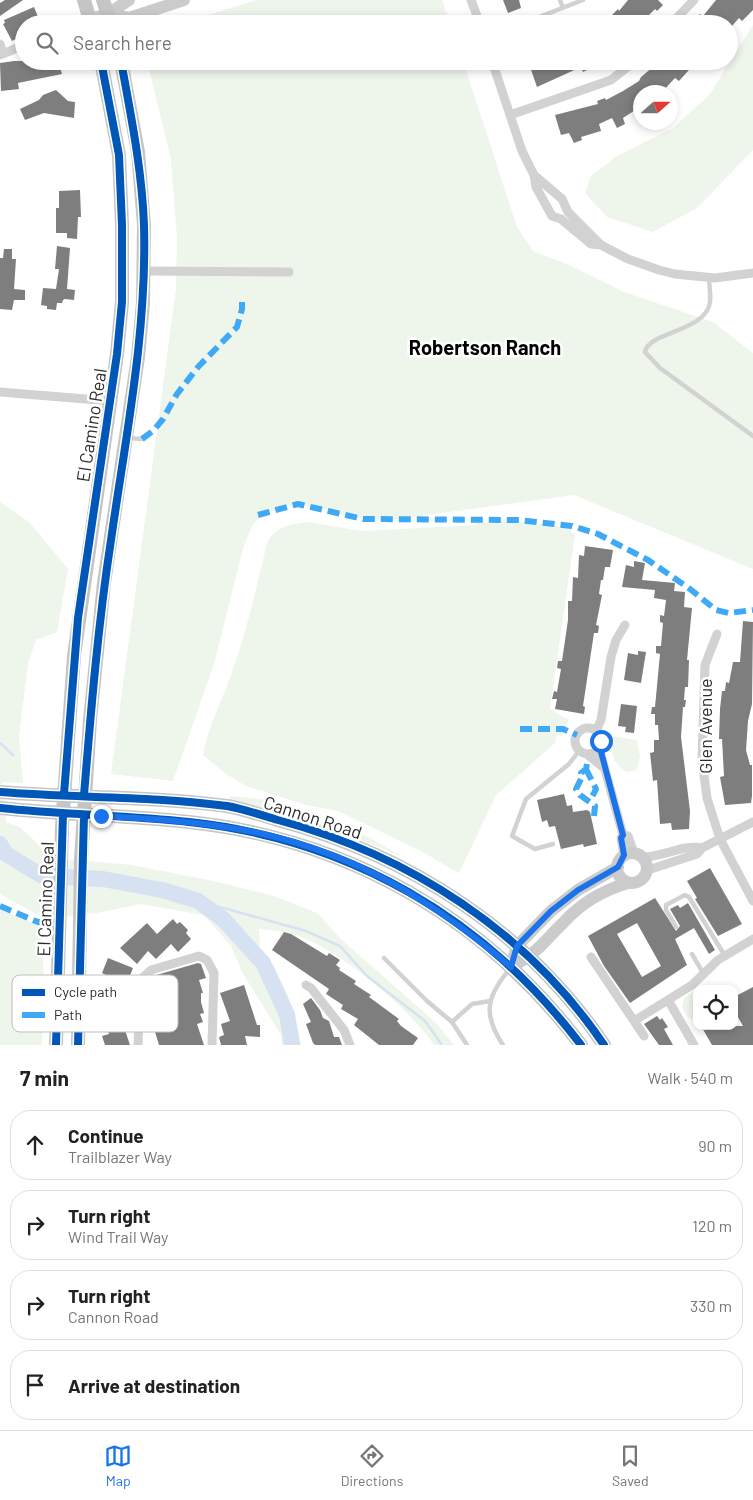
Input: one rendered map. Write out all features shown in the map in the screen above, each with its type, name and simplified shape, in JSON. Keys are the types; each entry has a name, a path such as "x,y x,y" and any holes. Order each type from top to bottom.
{"main road":[{"path":"84,0 85,15"},
{"path":"103,0 108,15"},
{"name":"El Camino Real","path":"58,975 64,794 78,618 110,401 122,302 122,226 119,155 103,70"},
{"name":"El Camino Real","path":"79,975 84,795 103,592 138,357 143,304 144,225 138,152 123,70"},
{"name":"Cannon Road","path":"2,792 84,795 228,806 329,835 395,864 438,887 480,915 530,957 559,986 604,1045"},
{"name":"Cannon Road","path":"2,808 188,822 262,834 300,843 387,879 437,908 511,967 544,1000 581,1045"},
{"name":"El Camino Real","path":"56,1032 56,1045"},
{"name":"El Camino Real","path":"78,1032 78,1045"}],"street":[{"path":"113,15 130,0"},
{"path":"138,15 184,0"},
{"path":"471,0 477,15"},
{"path":"680,15 694,0"},
{"path":"0,44 2,54 15,49"},
{"path":"495,70 522,151 534,175 536,187 548,211 557,219 564,215"},
{"path":"510,115 611,80 624,70"},
{"path":"534,175 562,199 564,215 601,245 642,265 675,274 709,278 753,272"},
{"path":"143,271 289,272"},
{"path":"0,392 110,401"},
{"path":"596,731 601,720 616,640 626,625"},
{"name":"Glen Avenue","path":"717,634 705,665 702,760 707,798 720,838 753,900"},
{"path":"604,768 584,753 575,740 578,733 585,728 596,731 601,741 600,748 606,764 604,768 623,835 628,836 634,855 648,870"},
{"path":"584,753 600,748"},
{"path":"511,967 530,957 565,920 605,891 643,879 648,870 697,854 702,848 753,822"},
{"path":"511,967 517,946 551,911 578,890 618,867 634,855 656,857 693,846 702,848"},
{"path":"618,867 620,877 628,883"},
{"path":"634,1021 692,985 725,956 753,939"},
{"path":"145,975 151,970 199,956 207,960 214,973 212,1045"},
{"path":"591,957 644,1036"},
{"path":"306,985 311,988 344,1030 350,1045"},
{"path":"668,1000 694,1045"},
{"path":"138,1032 138,1045"}],"lane":[{"path":"560,0 563,8"},
{"path":"545,15 583,0"},
{"path":"709,278 710,304 703,314 681,330 650,343 645,352 660,368 753,436"},
{"path":"126,438 142,439"},
{"path":"553,844 535,849 512,836 526,799 584,753"},
{"path":"676,927 666,910 666,905 685,896 689,897 725,956"},
{"path":"692,954 704,975"},
{"path":"384,958 427,1001 452,1022 467,1045"},
{"path":"503,1045 492,1028 490,1001 494,989 511,967"},
{"path":"452,1022 472,1004 490,1001"}],"shaded area":[{"path":"256,0 442,0 447,15 208,15"},
{"path":"753,25 753,150 697,208 653,232 607,217 585,193 591,176 617,156 669,130 678,130 678,123 710,94 725,70 738,70 738,49"},
{"path":"149,70 466,70 517,227 533,251 567,264 624,292 713,322 753,353 753,569 574,495 390,520 351,518 313,506 289,505 264,514 253,524 244,545 214,664 173,781 111,774 176,289 177,238 171,159"},
{"path":"0,502 29,522 68,569 57,632 36,640 28,663 19,736 23,783 2,782 6,822 20,827 53,858 132,865 213,881 274,896 317,913 342,940 435,1022 454,1045 434,1045 409,1015 375,984 338,957 299,936 259,929 260,952 274,966 284,987 294,1010 301,1045 282,1045 281,1035 242,972 231,946 204,915 140,904 97,913 43,918 0,894"},
{"path":"308,522 361,531 477,525 479,522 527,522 572,528 571,532 575,534 550,709 569,720 562,736 557,735 555,743 496,795 459,873 421,851 338,811 306,805 246,786 226,774 203,755 208,734 242,640 267,543 270,537 279,529"},
{"path":"611,736 637,740 640,756 637,770 627,772 618,765 613,757"},
{"path":"230,796 270,800 316,820 356,830 405,858 323,824 230,801"},
{"path":"0,910 42,926 44,975 12,975 12,1032 42,1032 42,1045 0,1045"},
{"path":"693,992 692,1019 688,1018 682,1007 684,998"}],"building":[{"path":"5,0 23,0 0,16 0,3"},
{"path":"503,0 519,0 521,8 508,13"},
{"path":"628,0 658,0 663,5 649,15 612,15 618,9 619,11"},
{"path":"716,0 753,0 753,10 742,21 738,19 738,15 704,15"},
{"path":"34,7 37,15 16,15"},
{"path":"15,15 15,40 12,41 3,24 5,23 4,20"},
{"path":"15,61 15,70 61,70 62,74 18,83 19,89 1,91 0,63"},
{"path":"531,70 574,70 537,87"},
{"path":"649,70 689,70 679,81 675,78 668,85 633,85 633,112 623,118 625,124 617,128 612,118 599,124 601,131 581,137 582,140 574,143 569,133 561,135 555,115 598,104 597,101 605,98 606,100 639,81"},
{"path":"56,90 68,101 75,102 74,118 44,113 25,120 20,109 39,100 43,95"},
{"path":"80,190 81,217 78,217 77,239 67,238 67,233 56,233 56,208 59,208 59,191"},
{"path":"57,246 70,248 67,289 75,290 74,300 65,299 62,303 57,303 56,310 47,309 47,306 41,305 43,288 56,289 59,269 55,269"},
{"path":"4,249 12,249 12,259 16,259 14,289 25,290 25,300 14,300 12,310 0,309 0,258 3,258"},
{"path":"585,546 613,550 610,567 605,567 603,580 601,580 599,594 602,595 596,625 599,626 598,633 594,633 583,706 585,707 584,714 555,709 557,699 552,699 554,691 557,692 561,669 557,668 558,661 562,661 568,620 568,601 572,601 573,577 578,578 579,555 584,556"},
{"path":"634,561 645,563 642,580 675,583 674,591 685,592 684,607 692,608 687,660 689,660 688,687 685,687 684,700 686,700 685,707 683,707 681,737 690,811 689,829 672,830 671,823 660,824 657,780 653,781 650,753 654,752 654,740 659,740 658,725 655,725 655,714 651,714 652,707 655,707 660,654 656,653 656,646 661,646 663,623 660,622 660,615 664,616 666,600 654,598 655,590 622,587 626,565 634,567"},
{"path":"743,621 753,622 752,704 748,721 746,750 750,765 752,765 752,796 751,803 725,805 720,777 724,776 722,739 719,739 720,709 722,691 725,691 726,682 729,683 733,662 740,662"},
{"path":"638,651 646,652 641,683 624,680 628,653 638,655"},
{"path":"621,704 637,706 634,733 625,732 626,727 618,726"},
{"path":"564,794 567,806 572,805 573,812 587,810 590,812 597,844 584,847 583,844 561,849 555,826 549,827 547,820 542,822 537,800"},
{"path":"710,868 742,924 718,936 695,899 697,898 687,881"},
{"path":"655,898 676,931 680,926 670,909 678,905 680,908 688,903 715,950 709,954 694,928 675,939 687,965 630,1003 604,966 588,936","holes":["637,923 661,966 642,977 617,934"]},
{"path":"173,919 177,924 180,922 188,930 186,933 191,939 178,952 171,944 156,959 148,951 137,964 120,948 147,923 157,934"},
{"path":"284,932 291,934 327,956 329,953 340,960 336,965 340,968 339,970 356,981 354,984 371,995 369,997 399,1019 397,1021 401,1026 418,1038 413,1045 379,1045 354,1025 358,1019 341,1009 343,1005 326,994 329,989 272,950"},
{"path":"108,958 133,968 130,975 106,975 102,973"},
{"path":"198,963 201,964 206,978 199,980 203,993 201,993 201,1002 204,1013 200,1014 203,1022 197,1024 204,1045 159,1045 155,1032 178,1032 178,975 156,975"},
{"path":"244,985 257,1025 260,1025 260,1037 245,1036 247,1045 221,1045 219,1037 224,1035 221,1024 230,1021 220,993"},
{"path":"753,987 753,1045 712,1045 703,1030 738,1030 738,1026 743,1026 738,1017 738,995"},
{"path":"311,998 320,1010 323,1018 329,1021 334,1037 339,1037 342,1045 315,1045 313,1043 306,1024 311,1022 303,1004"},
{"path":"657,1016 660,1020 662,1018 668,1027 664,1029 673,1045 659,1045 644,1024"},
{"path":"108,1032 126,1032 130,1045 105,1045 102,1036 109,1034"}],"waterway":[{"path":"0,743 13,755"},
{"path":"0,844 6,854 42,876 103,879 162,890 198,901 223,919 263,963 287,1015 292,1045"},
{"path":"198,901 306,931 340,946 367,976 425,1021 442,1045"}],"marked path":[{"path":"142,439 153,431 163,419 177,394 198,367 237,327 242,302"},
{"path":"258,515 298,504 363,519 519,520 572,526 598,534 648,560 690,589 716,610 729,613 753,610"},
{"path":"520,729 563,729 577,735"},
{"path":"587,764 586,769 581,773 582,777 576,789 580,795 595,806 594,816"},
{"path":"586,769 596,789 590,801"},
{"path":"0,906 38,922 59,922"}],"cycle path":[{"path":"64,794 78,618 117,354 122,302 122,225 119,155 103,70"},
{"path":"84,795 102,604 129,422 142,305 144,265 143,204 123,70"},
{"path":"0,792 170,800 227,806 327,835 374,854 419,877 462,903 502,933 539,967 574,1004 604,1045"},
{"path":"0,808 189,822 248,831 304,846 357,866 408,892 456,923 501,959 543,999 581,1045"},
{"path":"58,975 63,814"},
{"path":"80,975 84,815"},
{"path":"56,1032 56,1045"},
{"path":"78,1032 78,1045"}],"district":[{"name":"Robertson Ranch","path":"485,347"}],"route":[{"path":"101,816 188,822 262,834 300,843 387,879 437,908 511,967 517,946 551,911 578,890 618,867 624,855 621,838 623,835 604,768 606,764 600,748 601,741"}]}
